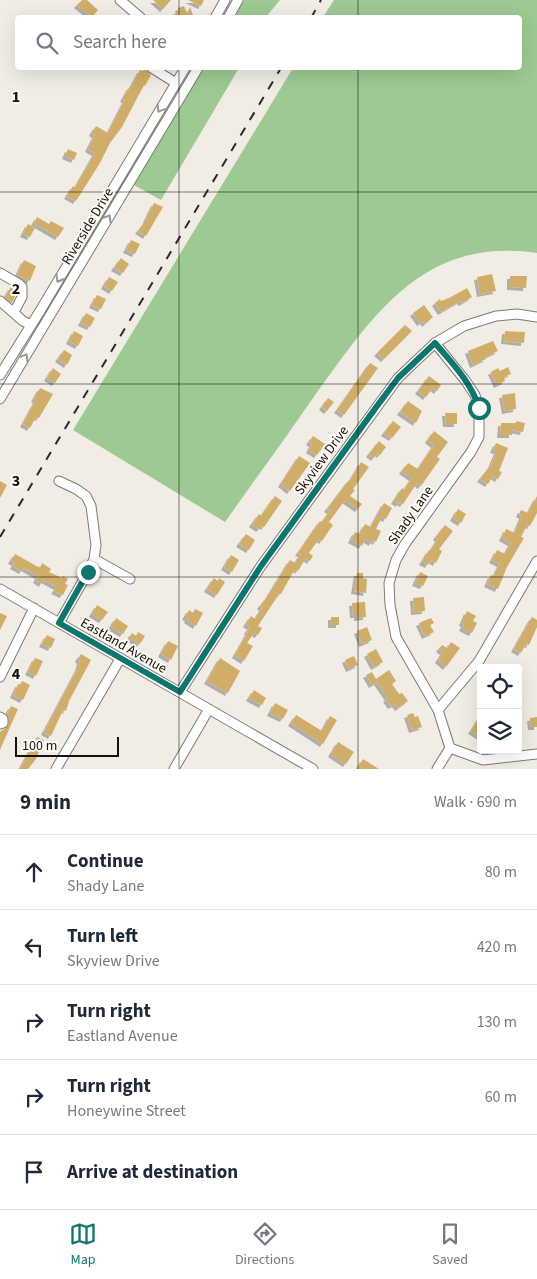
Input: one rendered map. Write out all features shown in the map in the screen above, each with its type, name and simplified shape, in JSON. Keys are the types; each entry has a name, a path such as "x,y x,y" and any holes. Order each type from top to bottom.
{"street":[{"path":"120,0 138,15"},
{"path":"217,15 225,0"},
{"path":"230,15 238,0"},
{"path":"155,70 176,83"},
{"name":"Riverside Drive","path":"0,375 184,70"},
{"name":"Riverside Drive","path":"0,399 197,70"},
{"path":"116,181 126,187"},
{"path":"0,273 22,287 22,297 14,312"},
{"path":"0,301 23,320 31,324"},
{"name":"Skyview Drive","path":"180,692 261,566 398,378 435,343 464,326 496,316 517,314 537,317"},
{"name":"Shady Lane","path":"435,343 475,395 479,408 479,437 471,452 405,544 396,560 389,582 390,605 396,637 438,710 450,748"},
{"path":"59,481 86,496 91,506 96,545 94,559 88,572 59,623"},
{"path":"94,559 130,578"},
{"path":"438,710 479,661 537,561"},
{"name":"Eastland Avenue","path":"0,589 313,769"},
{"path":"0,678 34,608"},
{"path":"56,769 120,659"},
{"path":"174,769 209,709"},
{"path":"0,716 3,719 3,723 0,724"},
{"path":"437,769 450,748 483,760 537,754"}],"green space":[{"path":"244,0 280,0 268,15 235,15"},
{"path":"334,0 537,0 537,253 497,251 462,257 431,270 404,289 379,312 357,339 225,522 73,430 292,70 522,70 522,15 324,15"},
{"path":"202,70 238,70 161,200 132,184"}],"building":[{"path":"82,0 87,0 98,10 94,15 90,15 77,5"},
{"path":"153,0 171,0 163,9"},
{"path":"188,0 204,0 201,6"},
{"path":"184,6 187,14 190,7 193,15 172,15 179,12 178,8"},
{"path":"140,70 147,70 151,75 122,127 110,143 76,201 67,196 73,186 75,188 95,153 88,149 95,135 92,133 96,126 108,133 130,86"},
{"path":"68,149 77,153 74,160 65,156"},
{"path":"154,203 163,207 146,236 138,231 145,222"},
{"path":"37,217 49,224 51,221 64,228 58,237 34,223"},
{"path":"28,224 35,228 30,237 23,234"},
{"path":"131,240 140,244 135,254 126,250"},
{"path":"121,258 129,264 123,273 114,268"},
{"path":"24,260 36,266 30,281 17,275"},
{"path":"492,274 496,291 480,294 477,277"},
{"path":"510,276 527,276 526,288 510,287"},
{"path":"109,277 118,282 112,291 104,286"},
{"path":"11,287 16,290 12,303 5,297"},
{"path":"467,288 472,297 462,303 460,301 441,312 435,303"},
{"path":"97,295 106,299 101,309 92,305"},
{"path":"424,305 433,317 425,324 423,321 420,323 413,313"},
{"path":"86,313 95,318 90,327 81,323"},
{"path":"405,325 412,331 384,359 377,353"},
{"path":"74,331 83,336 78,346 69,341"},
{"path":"505,331 525,332 524,343 504,341"},
{"path":"493,341 498,351 473,365 468,351"},
{"path":"64,350 72,355 67,365 58,359"},
{"path":"370,363 378,368 344,415 337,410"},
{"path":"508,367 511,374 504,377 505,381 497,385 491,372 498,368 500,371"},
{"path":"53,368 61,374 55,383 47,378"},
{"path":"429,376 441,385 437,391 433,388 426,397 418,391"},
{"path":"40,388 53,394 39,418 36,417 30,428 23,424 36,400 34,399"},
{"path":"515,393 516,409 505,411 502,395"},
{"path":"328,398 334,402 327,411 322,407"},
{"path":"408,401 422,411 416,423 400,412"},
{"path":"445,413 457,413 457,424 446,424"},
{"path":"393,421 401,427 392,438 384,433"},
{"path":"516,421 525,423 523,432 512,430 512,435 500,435 501,423 516,423"},
{"path":"434,431 448,442 437,457 440,459 421,486 417,483 403,504 400,502 399,504 394,501 402,488 404,490 412,478 402,471 408,463 418,469 434,445 428,440"},
{"path":"313,436 325,444 317,455 309,450 312,444 309,442"},
{"path":"379,441 386,447 380,455 378,453 374,458 369,454"},
{"path":"496,443 508,448 499,471 502,472 498,479 493,476 488,484 480,479 491,465 497,451 493,450"},
{"path":"299,456 310,463 290,491 281,484"},
{"path":"361,462 369,467 350,496 362,504 358,509 345,500 329,522 333,525 322,541 319,539 309,553 313,556 310,561 306,558 298,571 296,569 292,574 281,594 279,594 258,626 262,628 258,635 254,633 247,643 253,646 244,661 235,655 250,627 246,624 251,616 255,619 262,608 260,606 290,560 295,563 301,554 298,553 320,521 322,522 330,511 327,509 350,481"},
{"path":"0,481 7,485 0,498"},
{"path":"275,496 282,501 264,527 262,526 259,529 252,524 259,514 261,516"},
{"path":"537,496 537,513 530,526 527,525 521,537 524,538 507,567 498,589 487,584 491,575 494,576 500,564 492,560 497,550 505,554 511,543 502,538 506,529 515,533 522,516 519,514 521,510 528,513"},
{"path":"384,503 392,508 386,519 382,517 376,529 381,531 376,542 373,540 372,543 365,539 362,546 351,540 355,532 360,534 365,524 371,527"},
{"path":"458,509 466,514 461,523 453,518"},
{"path":"445,525 453,531 439,549 442,551 436,563 431,560 428,565 422,562 438,539 436,537"},
{"path":"246,534 255,540 249,550 239,544"},
{"path":"15,554 40,568 42,563 51,569 49,572 68,579 65,584 68,585 63,595 54,591 57,587 44,580 42,584 36,580 38,576 24,568 22,571 13,566 15,563 11,561"},
{"path":"231,555 239,560 232,572 224,567"},
{"path":"420,572 428,576 423,586 415,583"},
{"path":"357,573 363,573 363,578 367,579 366,593 354,591"},
{"path":"214,578 218,581 219,578 225,582 217,595 207,589"},
{"path":"424,597 425,611 414,612 413,598"},
{"path":"365,602 366,617 357,618 357,615 353,615 352,603"},
{"path":"97,605 108,612 102,620 92,614"},
{"path":"195,609 203,613 196,626 185,617 189,610 193,613"},
{"path":"467,611 476,616 473,621 477,623 472,633 462,628"},
{"path":"0,613 7,616 0,630"},
{"path":"331,617 339,617 339,625 331,625"},
{"path":"532,617 537,620 537,627 529,645 526,644 521,653 514,649"},
{"path":"116,618 128,626 123,634 111,627"},
{"path":"431,618 434,623 430,625 434,632 425,636 419,623"},
{"path":"367,627 372,640 362,644 357,631"},
{"path":"138,632 145,636 140,644 129,638 132,633 136,636"},
{"path":"47,635 55,639 51,648 42,644"},
{"path":"168,641 178,646 171,660 161,654"},
{"path":"451,642 460,648 446,667 438,660 443,652 439,649 442,645 447,648"},
{"path":"376,649 383,662 374,667 367,654"},
{"path":"81,654 91,660 69,701 66,711 63,710 51,736 44,732 78,668 80,661 78,659"},
{"path":"354,656 358,665 349,669 345,660"},
{"path":"35,658 43,661 36,676 28,672"},
{"path":"220,658 240,671 228,693 207,681"},
{"path":"389,670 396,681 392,684 399,694 402,693 408,701 398,708 395,704 391,706 377,682 372,685 366,675 372,672 376,679"},
{"path":"22,681 30,685 23,700 13,695 18,684 20,685"},
{"path":"254,690 266,698 262,705 249,698"},
{"path":"275,703 288,710 283,719 270,713"},
{"path":"11,706 18,709 0,750 0,732 8,726 9,719 7,714"},
{"path":"413,713 415,717 418,716 422,727 412,730 407,715"},
{"path":"296,715 322,731 330,716 337,720 323,744 291,723"},
{"path":"537,717 537,727 531,727 530,718"},
{"path":"477,721 477,735 471,731"},
{"path":"37,737 44,740 36,759 28,769 20,769"},
{"path":"338,742 354,752 346,764 331,754"},
{"path":"363,759 379,769 361,769 358,767"}],"railway":[{"path":"313,15 321,0"},
{"path":"0,537 280,70"}],"route":[{"path":"88,572 59,623 180,692 261,566 377,406 398,378 435,343 465,380 475,395 479,408"}]}
